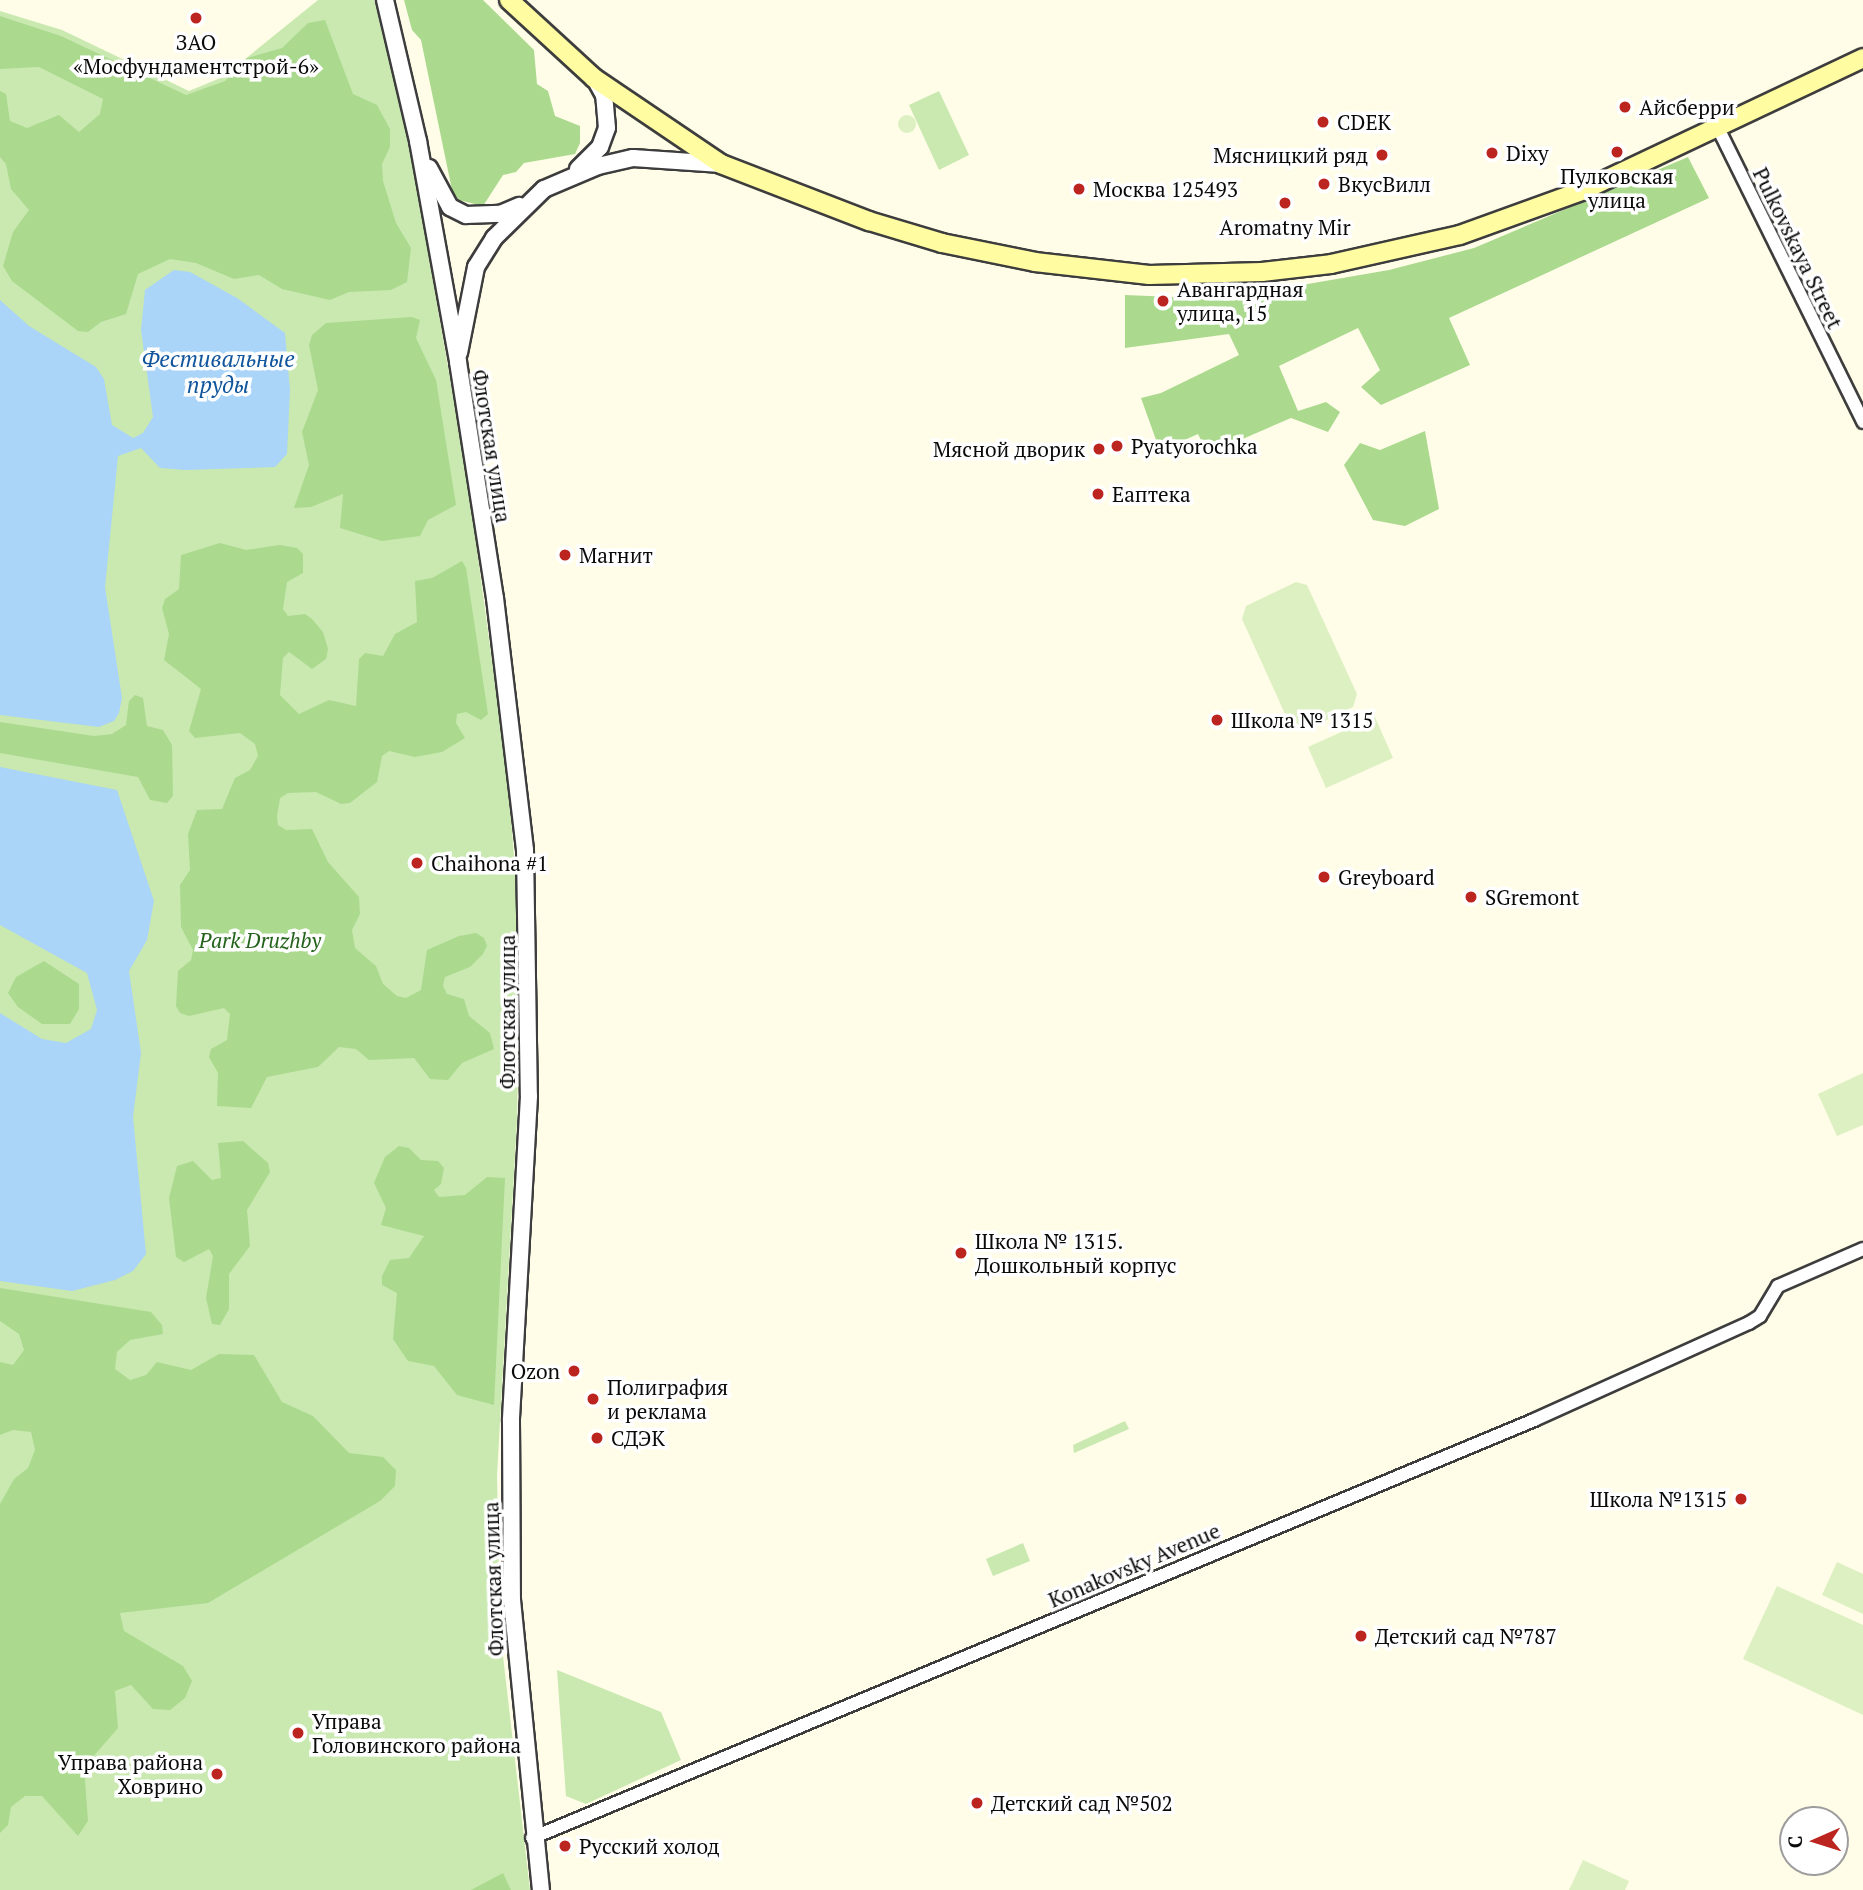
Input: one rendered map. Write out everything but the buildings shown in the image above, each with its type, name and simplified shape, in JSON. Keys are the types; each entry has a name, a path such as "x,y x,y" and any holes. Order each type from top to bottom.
{"main road":[{"path":"509,0 594,78 721,163 869,221 942,243 1106,271 1229,274 1331,264 1460,235 1584,190 1863,58"}],"street":[{"name":"Флотская улица","path":"385,0 418,141 458,362 499,624 525,850 530,938 528,1096 512,1421 512,1600 533,1838 541,1890"},
{"path":"458,362 467,298 476,267 494,238 524,204 590,161 607,128 604,95 594,78"},
{"name":"Pulkovskaya Street","path":"1718,128 1863,422"},
{"name":"Флотская улица","path":"418,141 450,207 482,217 524,204"},
{"path":"567,177 633,158 721,163"},
{"name":"Konakovsky Avenue","path":"533,1838 1534,1420 1749,1323 1760,1316 1778,1286 1863,1249"}],"green space":[{"name":"Park Druzhby","path":"318,0 374,0 402,101 468,483 508,780 520,932 517,1120 497,1475 500,1630 530,1890 0,1890 0,11 62,30 189,91 223,77"},
{"path":"404,0 483,0 534,50 537,84 548,91 555,116 580,126 580,143 575,154 524,163 516,172 503,175 483,206 459,200 452,190 421,40 412,30"},
{"path":"0,16 61,36 186,95 225,81 247,58 282,48 308,23 325,20 353,94 377,105 390,129 390,147 382,164 383,181 396,223 411,248 407,282 391,290 349,292 330,300 282,289 259,275 234,279 196,263 170,259 138,274 126,314 101,322 88,332 78,331 12,281 3,266 13,232 29,210 11,189 6,164 0,157 0,91 6,94 10,121 27,128 59,115 79,132 100,114 103,99 39,67 0,69"},
{"path":"939,91 969,155 939,170 909,105"},
{"path":"903,115 911,115 916,124 914,131 903,133 898,128 898,120"},
{"path":"1688,157 1709,198 1449,318 1470,365 1381,405 1361,387 1380,370 1358,328 1279,366 1298,411 1326,402 1340,412 1328,432 1291,418 1208,454 1198,434 1160,451 1141,398 1161,393 1239,355 1229,334 1125,348 1125,295 1221,299 1389,270 1474,248"},
{"path":"412,317 420,320 416,338 436,380 456,505 428,520 420,536 382,541 340,528 343,494 311,507 294,508 309,465 302,432 318,390 309,345 312,335 326,323"},
{"path":"1425,431 1439,509 1405,526 1373,520 1344,465 1360,443 1380,450"},
{"path":"220,543 246,550 280,545 297,548 303,554 303,573 287,582 283,609 288,616 305,614 312,619 323,632 328,649 326,659 312,669 289,652 283,658 280,695 299,714 329,700 356,706 359,659 365,653 383,656 395,634 417,622 415,581 432,578 462,561 466,568 488,714 481,720 466,712 457,714 456,723 465,738 442,752 415,757 389,751 382,756 377,782 350,803 341,804 316,792 288,793 280,798 277,816 278,825 286,830 312,829 328,862 359,897 360,914 352,930 355,948 376,966 383,984 397,996 406,998 421,990 427,950 459,936 476,933 484,938 487,946 483,954 470,967 445,977 443,986 447,994 464,999 469,1016 490,1033 494,1049 462,1063 448,1080 430,1079 414,1058 369,1060 356,1049 339,1047 318,1067 267,1077 251,1108 217,1106 218,1073 209,1057 211,1049 227,1040 230,1014 224,1008 189,1016 180,1013 176,1006 178,971 191,960 193,950 181,927 180,885 190,870 188,834 197,810 222,809 235,778 250,770 258,756 255,744 240,733 195,738 189,731 201,689 164,660 169,634 162,608 165,599 179,589 181,555"},
{"path":"1296,582 1307,585 1357,694 1353,707 1304,731 1290,725 1242,619 1246,606"},
{"path":"135,695 143,698 147,726 163,730 172,745 173,796 167,803 150,800 138,777 0,753 0,722 94,736 112,734 126,725 129,701"},
{"path":"1375,717 1393,758 1326,788 1308,747"},
{"path":"44,961 79,984 79,1009 70,1024 42,1024 18,1007 8,993 16,977"},
{"path":"1863,1073 1863,1125 1837,1136 1818,1094"},
{"path":"243,1141 268,1163 270,1172 247,1210 250,1246 229,1274 229,1309 220,1325 212,1324 206,1298 213,1256 209,1249 184,1262 176,1257 169,1198 177,1166 193,1161 212,1180 221,1178 218,1143"},
{"path":"399,1146 409,1148 421,1160 438,1161 444,1168 441,1184 434,1190 439,1197 465,1195 487,1177 505,1178 494,1405 457,1395 434,1366 408,1361 393,1339 397,1293 382,1285 382,1276 390,1260 409,1258 424,1236 381,1225 386,1208 374,1183 385,1157"},
{"path":"0,1288 151,1312 162,1325 163,1334 130,1340 117,1352 115,1369 130,1380 146,1375 157,1362 191,1370 219,1354 254,1355 282,1402 313,1416 349,1453 383,1457 396,1470 395,1486 380,1501 208,1603 120,1613 124,1631 183,1666 192,1681 185,1698 170,1710 153,1709 131,1685 115,1691 118,1728 84,1767 88,1821 78,1836 42,1796 25,1796 11,1807 8,1825 0,1833 0,1504 14,1479 28,1468 35,1450 31,1432 13,1430 0,1435 0,1362 13,1365 24,1350 19,1334 0,1321"},
{"path":"1125,1421 1129,1429 1074,1453 1073,1445"},
{"path":"1023,1543 1030,1561 993,1576 986,1559"},
{"path":"1837,1562 1863,1574 1863,1614 1822,1595"},
{"path":"1777,1586 1863,1625 1863,1715 1743,1659"},
{"path":"557,1670 661,1712 681,1760 586,1804 566,1796"},
{"path":"1583,1860 1629,1881 1625,1890 1569,1890"},
{"path":"503,1873 511,1890 471,1890"}],"water":[{"name":"Фестивальные пруды","path":"174,270 190,272 237,298 285,333 290,390 287,454 275,467 185,470 160,468 141,448 118,456 105,587 122,698 119,713 114,721 99,727 0,715 0,300 29,326 96,367 104,379 112,425 133,438 143,433 153,417 141,330 145,290"},
{"path":"0,767 117,790 154,901 147,940 129,971 141,1053 133,1117 146,1254 133,1271 115,1280 72,1291 0,1281 0,1013 42,1039 66,1043 91,1029 97,1010 87,973 0,925"}],"place":[{"name":"ЗАО «Мосфундаментстрой-6»","path":"196,18"},
{"name":"Айсберри","path":"1625,107"},
{"name":"CDEK","path":"1323,122"},
{"name":"Пулковская улица","path":"1617,152"},
{"name":"Dixy","path":"1492,153"},
{"name":"Мясницкий ряд","path":"1382,155"},
{"name":"ВкусВилл","path":"1324,184"},
{"name":"Москва 125493","path":"1079,189"},
{"name":"Aromatny Mir","path":"1285,203"},
{"name":"Авангардная улица, 15","path":"1163,301"},
{"name":"Pyatyorochka","path":"1117,446"},
{"name":"Мясной дворик","path":"1099,449"},
{"name":"Еаптека","path":"1098,494"},
{"name":"Магнит","path":"565,555"},
{"name":"Школа № 1315","path":"1217,720"},
{"name":"Chaihona #1","path":"417,863"},
{"name":"Greyboard","path":"1324,877"},
{"name":"SGremont","path":"1471,897"},
{"name":"Школа № 1315. Дошкольный корпус","path":"961,1253"},
{"name":"Ozon","path":"574,1371"},
{"name":"Полиграфия и реклама","path":"593,1399"},
{"name":"СДЭК","path":"597,1438"},
{"name":"Школа №1315","path":"1741,1499"},
{"name":"Детский сад №787","path":"1361,1636"},
{"name":"Управа Головинского района","path":"298,1733"},
{"name":"Управа района Ховрино","path":"217,1774"},
{"name":"Детский сад №502","path":"977,1803"},
{"name":"Русский холод","path":"565,1846"}]}
